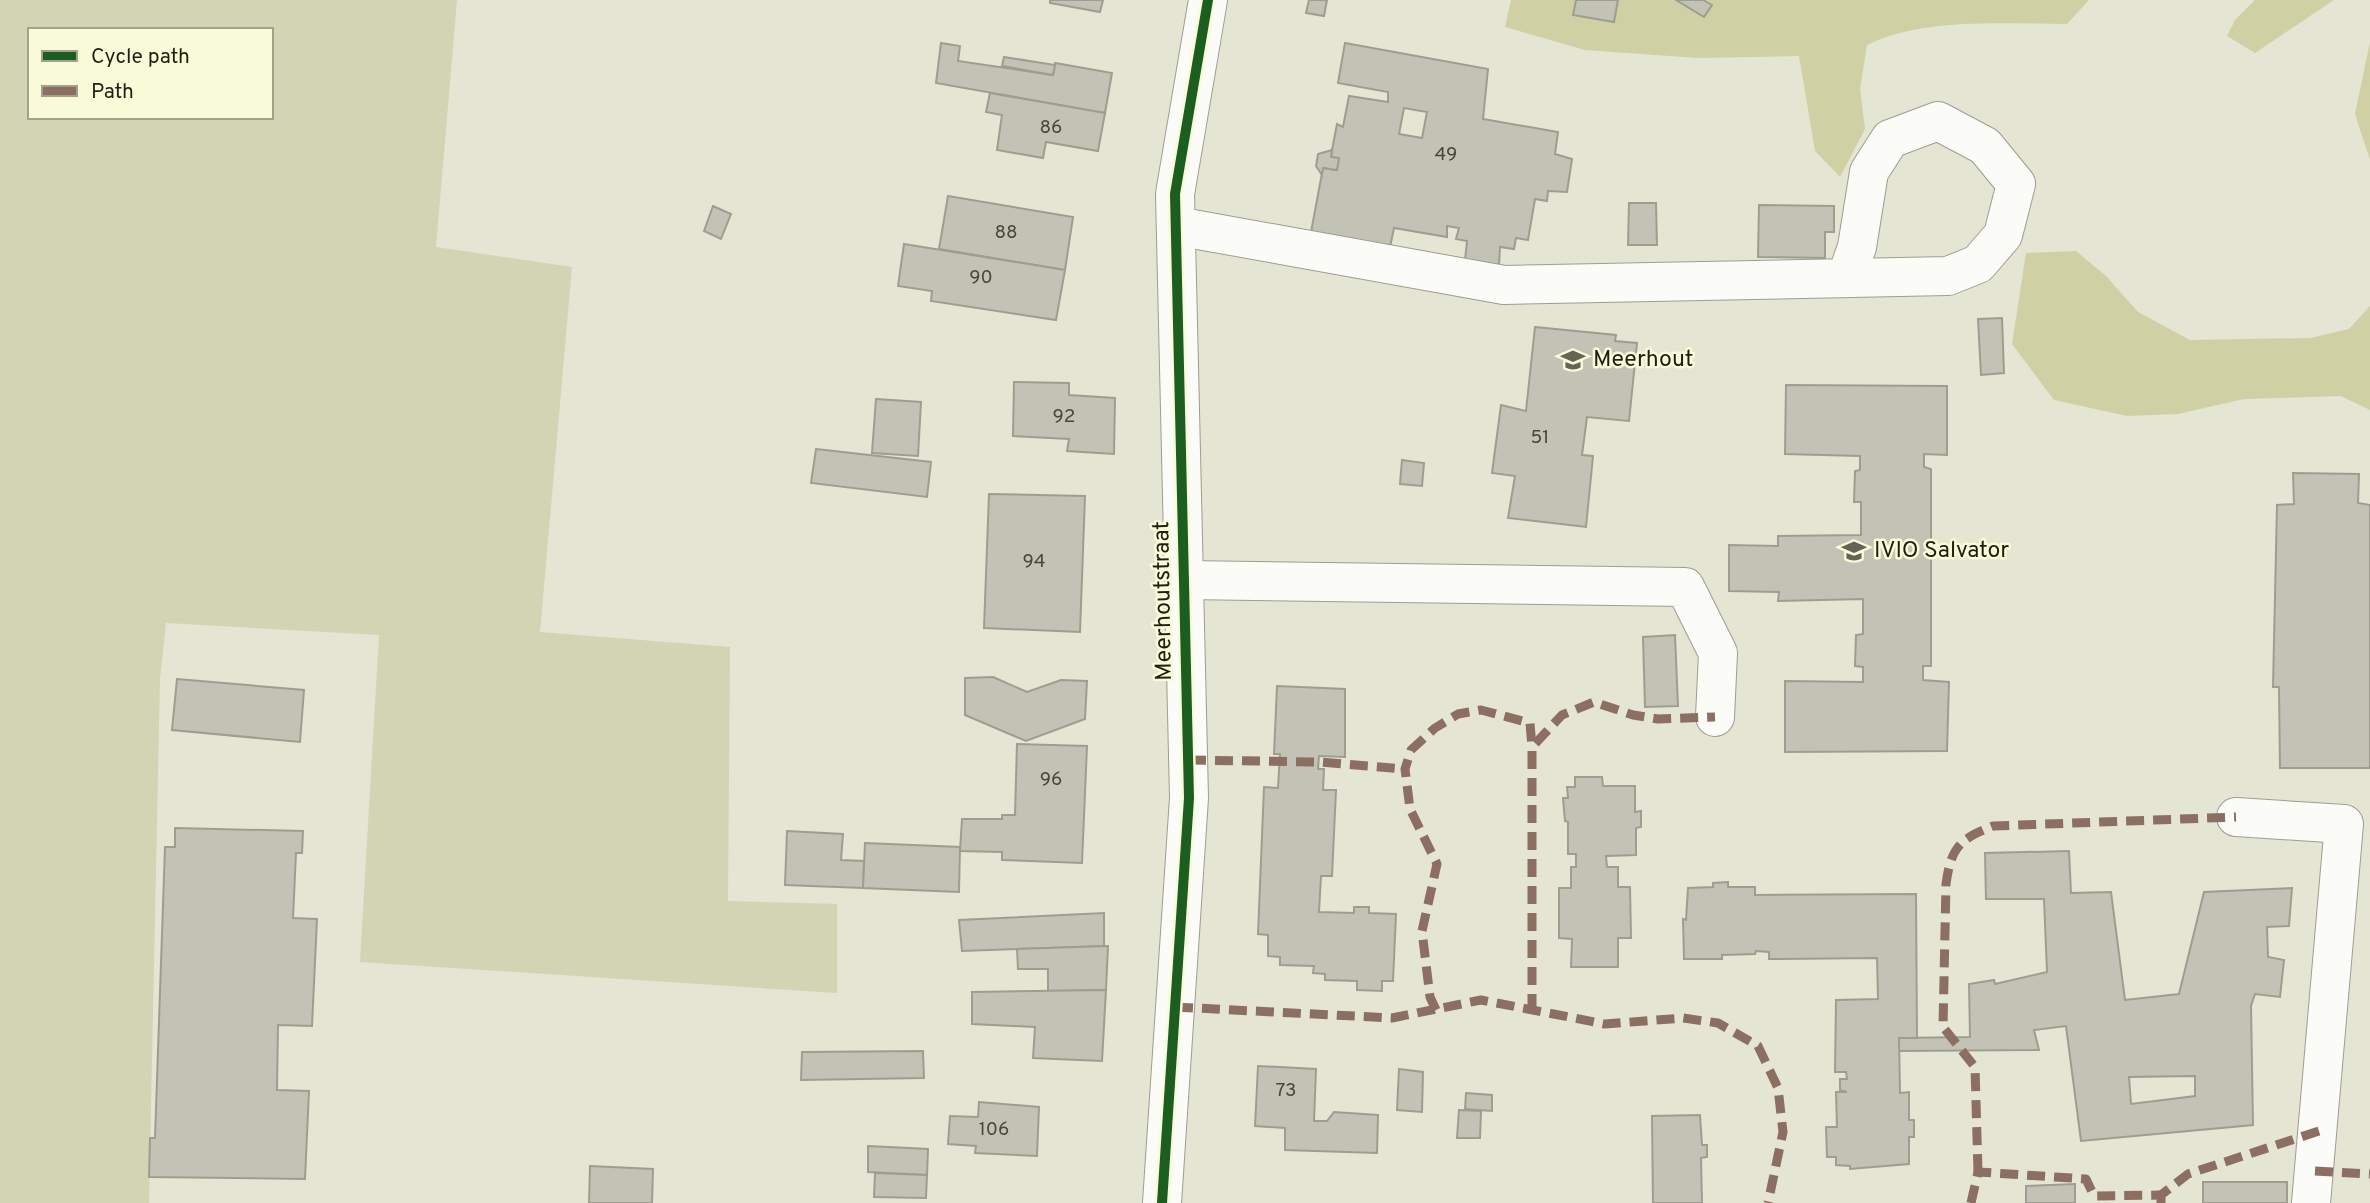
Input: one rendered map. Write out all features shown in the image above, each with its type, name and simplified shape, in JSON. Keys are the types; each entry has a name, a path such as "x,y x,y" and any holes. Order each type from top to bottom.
{"street":[{"name":"Meerhoutstraat","path":"1161,1203 1189,798 1175,194 1208,0"},
{"path":"1176,226 1504,285 1948,276 1978,264 2003,235 2015,184 1985,146 1938,121 1890,139 1869,172 1857,247 1846,278"},
{"path":"1185,580 1685,587 1718,653 1716,717"},
{"path":"2236,817 2344,824 2311,1203"}],"green space":[{"path":"0,0 457,0 436,247 572,267 540,632 730,647 728,901 837,904 837,993 360,962 379,635 166,623 160,679 149,1203 0,1203"},
{"path":"1511,0 2089,0 2067,24 1991,23 1939,26 1889,36 1867,45 1860,89 1865,129 1840,177 1815,151 1799,56 1698,58 1585,50 1505,27"},
{"path":"2255,0 2334,0 2255,53 2227,36 2235,20"},
{"path":"2370,42 2370,160 2355,114"},
{"path":"2076,251 2106,276 2138,312 2190,340 2310,338 2349,329 2370,306 2370,410 2341,396 2244,399 2178,414 2127,416 2054,400 2012,344 2026,253"}],"building":[{"path":"1050,0 1103,0 1100,12 1050,3"},
{"path":"1309,0 1327,0 1324,16 1306,13"},
{"path":"1576,0 1618,0 1614,22 1573,15"},
{"path":"1676,0 1703,0 1712,5 1704,17"},
{"path":"941,43 960,46 958,61 1053,75 1055,63 1112,73 1105,113 936,83"},
{"path":"1345,43 1488,69 1483,119 1558,132 1555,154 1572,159 1567,192 1548,191 1547,201 1535,199 1528,240 1516,238 1514,249 1500,247 1499,265 1465,260 1467,241 1456,239 1459,228 1447,226 1447,237 1394,228 1390,247 1311,232 1323,168 1337,170 1339,158 1331,157 1332,150 1337,124 1343,127 1349,96 1388,102 1388,92 1338,83","holes":["1404,108 1427,112 1422,138 1399,134"]},
{"path":"1004,57 1055,65 1053,75 1002,66"},
{"path":"990,93 1105,113 1098,151 1046,142 1043,158 997,150 1002,115 986,112"},
{"path":"1332,150 1331,157 1339,158 1337,170 1323,168 1322,175 1316,166 1318,154"},
{"path":"948,196 1073,217 1065,270 939,249"},
{"path":"1629,203 1656,203 1657,245 1628,245"},
{"path":"1759,205 1834,206 1834,232 1825,232 1825,258 1758,257"},
{"path":"713,206 731,214 721,239 704,231"},
{"path":"904,244 1065,270 1056,320 931,301 932,291 898,286"},
{"path":"2002,318 2004,373 1981,375 1978,319"},
{"path":"1535,327 1616,335 1615,341 1637,343 1629,421 1587,417 1582,455 1593,456 1586,527 1508,518 1515,476 1492,473 1501,405 1526,411"},
{"path":"1014,382 1069,383 1069,395 1115,398 1114,454 1067,451 1069,439 1013,436"},
{"path":"1786,385 1947,386 1947,455 1924,454 1924,467 1931,469 1931,666 1923,666 1923,680 1949,682 1947,751 1785,752 1785,681 1863,682 1863,667 1855,666 1856,635 1863,634 1863,599 1778,601 1779,592 1729,591 1729,545 1778,546 1778,536 1861,535 1861,502 1854,502 1855,471 1860,470 1860,456 1785,454"},
{"path":"876,399 921,402 918,456 872,453"},
{"path":"816,449 931,462 927,497 811,483"},
{"path":"1402,460 1424,463 1422,486 1400,484"},
{"path":"2293,473 2359,474 2358,503 2370,505 2370,768 2280,768 2279,687 2273,687 2277,505 2294,504"},
{"path":"989,494 1085,496 1080,632 984,628"},
{"path":"1675,635 1678,706 1645,707 1643,637"},
{"path":"993,677 1027,692 1061,680 1087,681 1085,719 1026,741 965,715 965,678"},
{"path":"177,679 304,690 300,742 172,730"},
{"path":"1277,686 1345,689 1345,757 1319,756 1318,769 1324,769 1323,790 1336,790 1332,876 1321,876 1319,912 1354,913 1354,907 1369,907 1369,913 1396,914 1393,981 1382,981 1382,991 1357,990 1357,981 1325,980 1325,974 1313,973 1314,966 1280,965 1280,957 1268,956 1268,935 1258,934 1264,787 1278,788 1280,754 1274,754"},
{"path":"1017,744 1087,746 1082,863 1002,860 1002,852 960,851 962,819 1002,819 1002,815 1015,815"},
{"path":"1575,777 1602,777 1603,786 1635,786 1635,812 1641,811 1641,827 1636,828 1636,855 1606,856 1607,867 1618,867 1618,887 1630,887 1631,938 1618,938 1618,967 1571,967 1572,939 1559,938 1559,888 1571,888 1571,867 1576,867 1576,854 1568,854 1568,822 1565,821 1563,798 1568,798 1567,787 1575,787"},
{"path":"175,828 303,831 302,853 296,853 293,918 317,919 312,1026 278,1025 277,1090 309,1091 305,1179 149,1177 150,1138 155,1138 165,847 175,847"},
{"path":"787,831 843,834 841,860 864,861 863,888 785,885"},
{"path":"865,843 960,847 959,892 863,888"},
{"path":"2069,851 2071,893 2111,892 2125,1000 2179,994 2204,892 2292,888 2289,926 2267,927 2268,957 2284,960 2280,997 2255,994 2251,1006 2253,1125 2081,1141 2066,1026 2034,1030 2039,1050 1899,1051 1899,1038 1970,1037 1969,984 1994,980 1995,984 2047,972 2044,899 1986,899 1985,853","holes":["2195,1076 2195,1096 2131,1104 2129,1077"]},
{"path":"1728,882 1728,887 1755,887 1755,895 1916,894 1917,1038 1899,1038 1900,1093 1909,1092 1909,1120 1914,1120 1914,1137 1909,1137 1909,1164 1850,1169 1850,1166 1836,1165 1836,1157 1827,1157 1826,1127 1837,1127 1836,1092 1847,1092 1840,1090 1840,1079 1847,1079 1846,1072 1835,1072 1836,1000 1878,999 1877,958 1769,959 1769,952 1756,951 1755,954 1722,955 1722,959 1684,959 1683,919 1686,920 1688,888 1713,887 1713,883"},
{"path":"1104,913 1104,946 962,951 959,920"},
{"path":"1108,946 1106,990 1048,991 1048,969 1018,969 1017,949"},
{"path":"1106,990 1102,1061 1033,1058 1035,1027 972,1024 972,992"},
{"path":"923,1051 924,1078 801,1080 802,1052"},
{"path":"1258,1066 1316,1069 1314,1121 1327,1121 1334,1112 1378,1115 1377,1153 1285,1150 1285,1128 1255,1126"},
{"path":"1399,1069 1423,1072 1422,1112 1397,1110"},
{"path":"1466,1093 1492,1095 1492,1111 1465,1109"},
{"path":"979,1102 1039,1107 1037,1156 975,1153 976,1146 948,1144 950,1116 978,1117"},
{"path":"1459,1110 1481,1111 1480,1138 1457,1138"},
{"path":"1700,1115 1702,1145 1707,1145 1707,1157 1701,1158 1702,1203 1653,1203 1652,1116"},
{"path":"868,1146 928,1149 927,1175 868,1172"},
{"path":"590,1166 653,1169 652,1203 589,1203"},
{"path":"875,1173 927,1175 926,1198 874,1197"},
{"path":"2203,1182 2287,1182 2287,1203 2203,1203"},
{"path":"2075,1184 2075,1203 2026,1203 2026,1186"}],"marked path":[{"path":"1532,1012 1532,747 1562,715 1594,702 1633,715 1658,719 1715,717"},
{"path":"1436,1010 1430,997 1422,931 1437,864 1410,809 1405,769 1411,750 1435,728 1458,714 1481,710 1530,723 1532,747"},
{"path":"1188,760 1319,762 1405,769"},
{"path":"1978,1172 1975,1067 1943,1027 1946,884 1951,861 1959,846 1972,835 1993,826 2236,817"},
{"path":"1175,1007 1392,1018 1481,1000 1605,1024 1683,1018 1718,1023 1758,1046 1778,1088 1783,1132 1768,1203"},
{"path":"2161,1203 2161,1195 2188,1174 2319,1131"},
{"path":"2315,1171 2370,1174"},
{"path":"1971,1203 1978,1172 2086,1179 2094,1196 2161,1195"}],"cycle path":[{"path":"1162,1203 1189,798 1175,194 1208,0"}],"place":[{"name":"Meerhout","path":"1573,360"},
{"name":"IVIO Salvator","path":"1854,551"}]}
